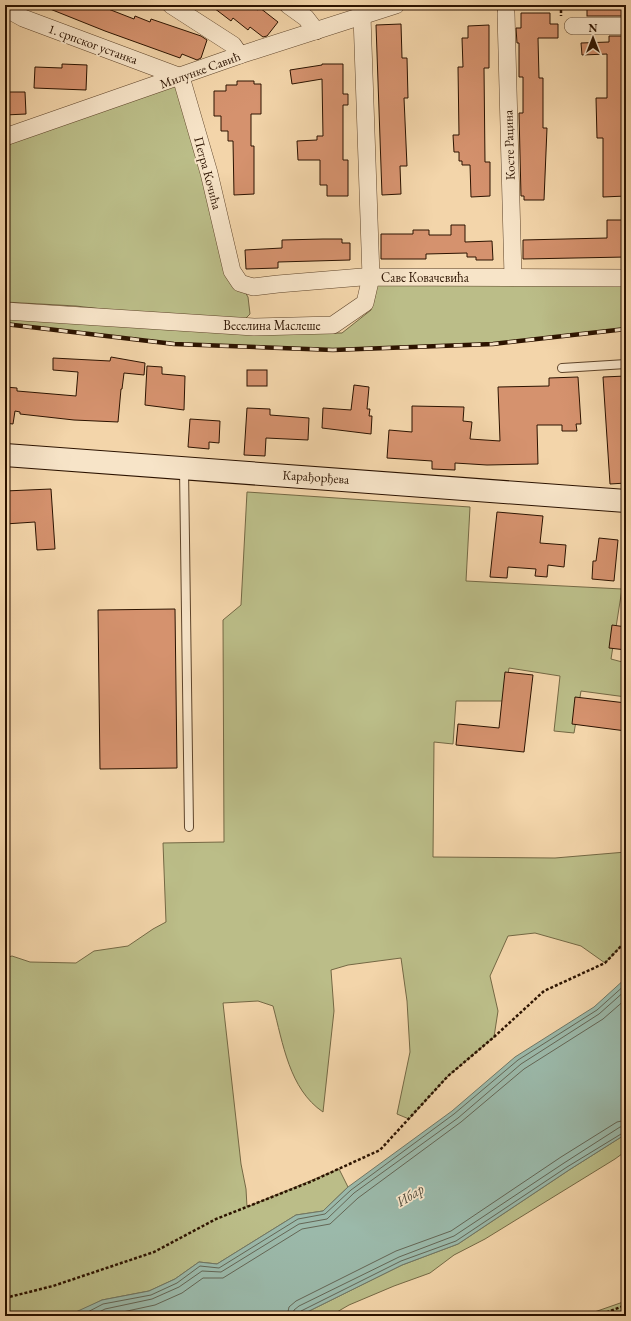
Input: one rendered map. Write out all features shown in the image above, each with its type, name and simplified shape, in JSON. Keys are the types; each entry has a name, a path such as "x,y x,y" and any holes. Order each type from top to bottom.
{"street":[{"name":"1. српског устанка","path":"11,5 14,13 23,18 181,77"},
{"path":"170,5 233,45 240,55"},
{"path":"288,5 306,18 316,31"},
{"name":"Милунке Савић","path":"5,137 181,77 240,55 393,5"},
{"name":"Косте Рацина","path":"506,13 513,277"},
{"name":"Веселина Маслеше","path":"5,311 254,327 333,325 365,303 371,277 362,16"},
{"path":"573,26 626,26"},
{"name":"Петра Кочића","path":"181,77 209,173 232,271"},
{"name":"Саве Ковачевића","path":"232,271 240,283 253,288 278,284 371,277 626,278"},
{"name":"Карађорђева","path":"5,455 626,501"}],"lane":[{"path":"562,368 626,364"},
{"path":"184,468 189,827"}],"path":[{"path":"5,1298 53,1286 154,1252 216,1219 310,1182 380,1150 448,1076 494,1037 544,991 605,963 626,941"},
{"path":"597,1316 626,1305"}],"green space":[{"path":"181,77 232,271 248,297 250,314 244,320 178,318 76,306 5,302 5,142"},
{"path":"371,277 626,278 626,329 493,344 333,350 174,344 5,323 5,311 261,334 342,333 371,310 375,296"},
{"path":"247,492 470,507 466,581 622,589 611,659 626,663 626,697 581,691 574,733 554,731 560,676 509,668 504,701 456,701 453,744 434,742 433,857 555,858 626,852 626,941 605,963 581,946 535,933 508,936 490,976 498,1011 494,1037 448,1076 409,1119 397,1114 410,1052 407,1001 401,958 348,965 331,970 334,1011 323,1112 302,1091 295,1078 284,1050 273,1006 258,1001 223,1003 247,1207 339,1169 348,1187 323,1211 296,1215 217,1264 199,1262 175,1279 149,1291 102,1300 75,1314 67,1316 5,1316 5,958 12,956 30,962 76,963 94,951 128,946 166,922 163,843 224,842 223,620 241,605"},
{"path":"626,1134 626,1151 615,1159 485,1239 454,1255 430,1273 349,1305 330,1316 299,1316 402,1265 458,1244"},
{"path":"626,1301 626,1316 583,1316"}],"water":[{"name":"Ибар","path":"626,978 626,1134 458,1244 402,1265 299,1316 67,1316 102,1300 149,1291 175,1279 199,1262 217,1264 296,1215 323,1211 348,1187 452,1111 515,1057 594,1007"}],"building":[{"path":"40,5 98,5 134,19 135,16 150,22 151,19 201,36 207,40 201,58 197,60 182,54 180,58 105,31"},
{"path":"210,5 250,5 258,10 260,8 278,22 267,36 263,37 250,27 248,30 233,18 231,21"},
{"path":"587,5 626,5 626,16 587,16"},
{"path":"521,13 550,13 550,24 558,24 558,38 538,38 539,78 543,78 543,128 547,128 544,200 524,200 524,196 521,196 519,113 523,113 523,77 519,77 519,43 517,43 516,28 521,28"},
{"path":"401,24 402,58 407,58 408,98 404,98 407,166 400,166 401,194 382,195 376,25"},
{"path":"489,25 489,68 484,68 485,162 490,162 490,196 471,197 470,165 462,165 462,161 459,161 459,152 454,152 453,135 459,135 458,67 463,67 462,38 468,38 468,26"},
{"path":"609,36 626,36 626,136 623,136 626,196 603,197 603,138 597,138 596,98 607,98 607,54 582,55 581,43 609,42"},
{"path":"62,64 87,65 86,90 34,88 35,67 62,68"},
{"path":"322,64 343,64 343,94 348,94 348,105 343,105 343,160 348,160 348,196 327,196 327,185 320,185 320,160 298,160 297,141 317,140 317,136 323,136 322,79 292,84 290,70"},
{"path":"237,81 254,81 254,84 261,84 261,114 251,114 251,146 254,146 254,194 234,195 233,141 228,141 228,131 221,131 221,116 214,116 214,91 226,91 226,85 237,85"},
{"path":"5,92 25,92 26,114 5,115"},
{"path":"607,220 626,220 626,257 523,259 523,240 607,238"},
{"path":"451,225 465,225 465,242 492,241 493,260 476,260 476,257 467,257 467,253 426,254 426,259 381,259 381,234 413,234 413,230 429,230 429,235 451,235"},
{"path":"342,239 342,243 350,243 350,260 278,262 278,268 246,269 245,250 282,248 282,240"},
{"path":"111,357 145,363 144,375 124,373 118,422 74,420 20,414 20,412 15,411 13,424 5,423 5,387 17,388 17,391 76,396 78,372 53,370 53,358 110,361"},
{"path":"147,366 162,367 162,374 185,376 184,410 145,405"},
{"path":"247,370 267,370 267,386 247,386"},
{"path":"626,376 626,483 610,484 603,377"},
{"path":"578,377 581,424 576,424 577,431 562,431 562,425 537,425 538,464 487,465 455,463 455,470 432,469 432,461 387,458 389,430 412,432 412,406 464,407 463,421 472,422 470,439 500,441 498,387 549,386 549,378"},
{"path":"354,385 369,387 367,409 370,409 369,416 372,416 371,434 322,428 323,408 351,410"},
{"path":"247,408 270,409 270,415 309,418 308,440 266,438 265,456 244,455"},
{"path":"190,419 220,421 219,443 209,442 209,449 188,447"},
{"path":"51,489 55,549 37,550 35,522 5,524 5,491"},
{"path":"497,512 543,516 540,543 566,545 564,567 548,565 547,577 535,576 536,569 508,567 507,578 490,577"},
{"path":"599,538 618,540 614,581 592,579 593,561 596,561"},
{"path":"175,609 177,768 100,769 98,610"},
{"path":"612,625 626,627 626,650 609,648"},
{"path":"505,672 533,675 524,752 456,745 458,724 499,728"},
{"path":"575,697 626,703 626,731 572,724"}],"railway":[{"path":"5,324 174,344 333,350 493,344 626,329"}]}
